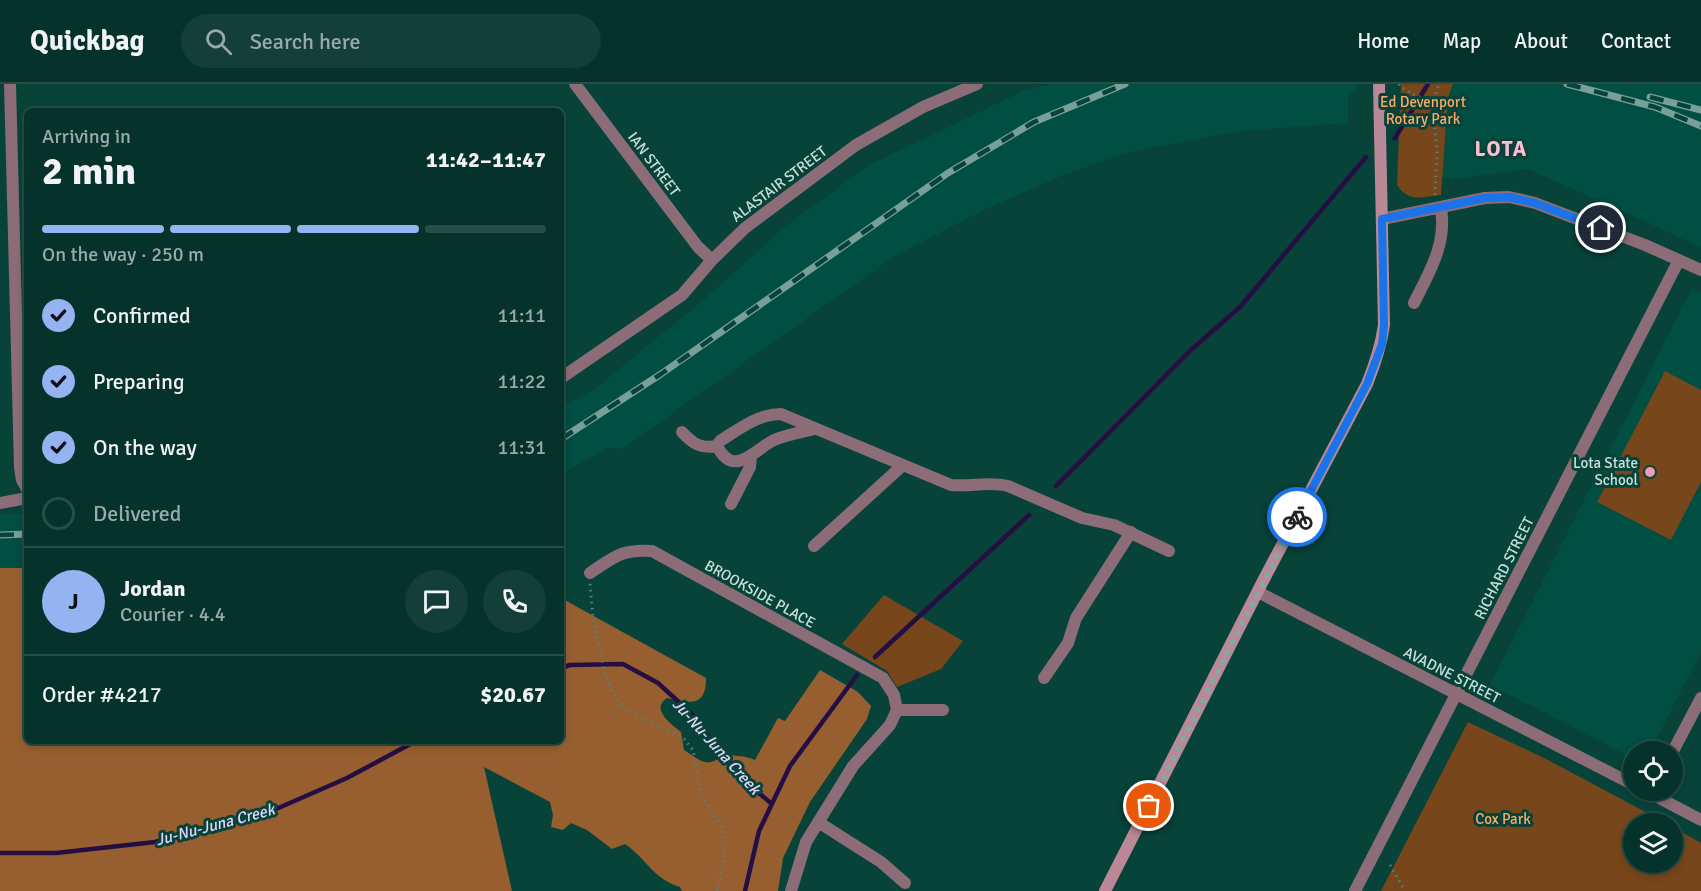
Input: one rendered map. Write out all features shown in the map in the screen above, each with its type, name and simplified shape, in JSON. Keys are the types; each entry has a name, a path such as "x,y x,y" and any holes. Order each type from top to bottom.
{"street":[{"path":"10,84 20,467 24,484"},
{"name":"IAN STREET","path":"575,84 698,247 712,260"},
{"name":"ALASTAIR STREET","path":"564,376 682,295 712,260 745,228 856,145 922,107 976,84"},
{"path":"1105,891 1367,384 1377,360 1384,326 1379,84"},
{"path":"1382,219 1485,198 1509,197 1535,203 1701,270"},
{"path":"1413,303 1437,257 1443,223 1438,209"},
{"name":"RICHARD STREET","path":"1355,891 1679,260"},
{"path":"682,432 691,442 704,448 717,446 720,441 756,419 771,414 781,414 951,485 964,487 998,484 1008,486 1082,518 1114,525 1169,551"},
{"path":"717,446 721,455 734,462 742,462 775,440 815,429"},
{"path":"731,504 750,468 751,455"},
{"path":"814,546 903,465"},
{"path":"0,503 24,499"},
{"path":"1044,678 1068,643 1076,618 1131,532"},
{"name":"BROOKSIDE PLACE","path":"590,573 622,553 635,550 652,551 883,678 894,695 897,710"},
{"name":"AVADNE STREET","path":"1258,592 1623,779"},
{"path":"1678,741 1701,698"},
{"path":"791,891 806,842 853,766 890,725 897,710 943,710"},
{"path":"1666,801 1701,820"},
{"path":"818,822 881,862 904,883"}],"path":[{"path":"1400,84 1412,94 1431,101"},
{"path":"1438,209 1434,189 1437,153 1431,101 1439,84"},
{"path":"590,573 592,617 605,674 615,697 627,710 684,739 693,750 700,788 720,824 724,860 717,891"},
{"path":"1390,865 1405,891"}],"shaded area":[{"path":"1049,84 1356,84 1356,89 1348,96 1348,123 1240,131 1130,152 1066,174 984,210 895,256 622,449 608,448 564,472 564,405 592,391 700,303 786,226 867,166 1023,91"},
{"path":"1453,84 1701,84 1701,247 1528,169 1456,179 1442,178 1448,97"},
{"name":"Lota State School","path":"1692,288 1701,293 1701,652 1655,741 1623,741 1623,753 1490,685"},
{"path":"0,514 24,514 24,568 0,569"},
{"path":"0,568 24,568 24,744 564,744 564,600 706,678 703,694 699,699 689,702 667,698 662,702 661,707 664,716 681,732 684,750 701,761 714,761 726,754 755,760 778,718 785,721 820,670 858,692 871,706 867,719 810,802 783,858 778,891 682,891 680,887 656,874 625,844 612,849 587,830 571,823 563,830 551,827 553,815 550,802 484,767 512,891 0,891"}],"green space":[{"name":"Ed Devenport Rotary Park","path":"1401,84 1453,84 1448,97 1441,195 1411,197 1397,185"},
{"path":"1665,371 1701,390 1701,482 1671,540 1597,502"},
{"path":"884,595 963,641 941,669 897,687 887,671 842,644"},
{"name":"Cox Park","path":"1468,722 1548,760 1647,813 1623,813 1623,873 1683,873 1683,833 1701,843 1701,891 1381,891"}],"waterway":[{"path":"1395,138 1428,84"},
{"path":"1056,486 1192,349 1240,307 1366,157"},
{"path":"875,657 1029,515"},
{"name":"Ju-Nu-Juna Creek","path":"564,667 623,664 658,683 692,714 719,752 748,784 772,804"},
{"path":"745,891 759,831 790,766 857,675"},
{"name":"Ju-Nu-Juna Creek","path":"0,853 56,853 155,842 267,813 347,778 410,744"}],"railway":[{"path":"564,437 661,374 948,173 1034,122 1125,84"},
{"path":"1567,84 1655,107 1701,126"},
{"path":"1650,97 1701,110"},
{"path":"0,535 24,534"}],"way so far":[{"path":"1149,806 1297,517"}],"place":[{"name":"Lota State School","path":"1650,472"}],"district":[{"name":"LOTA","path":"1501,149"}],"route":[{"path":"1297,517 1367,384 1382,344 1384,326 1382,219 1436,210 1485,198 1509,197 1535,203 1601,228"}]}
